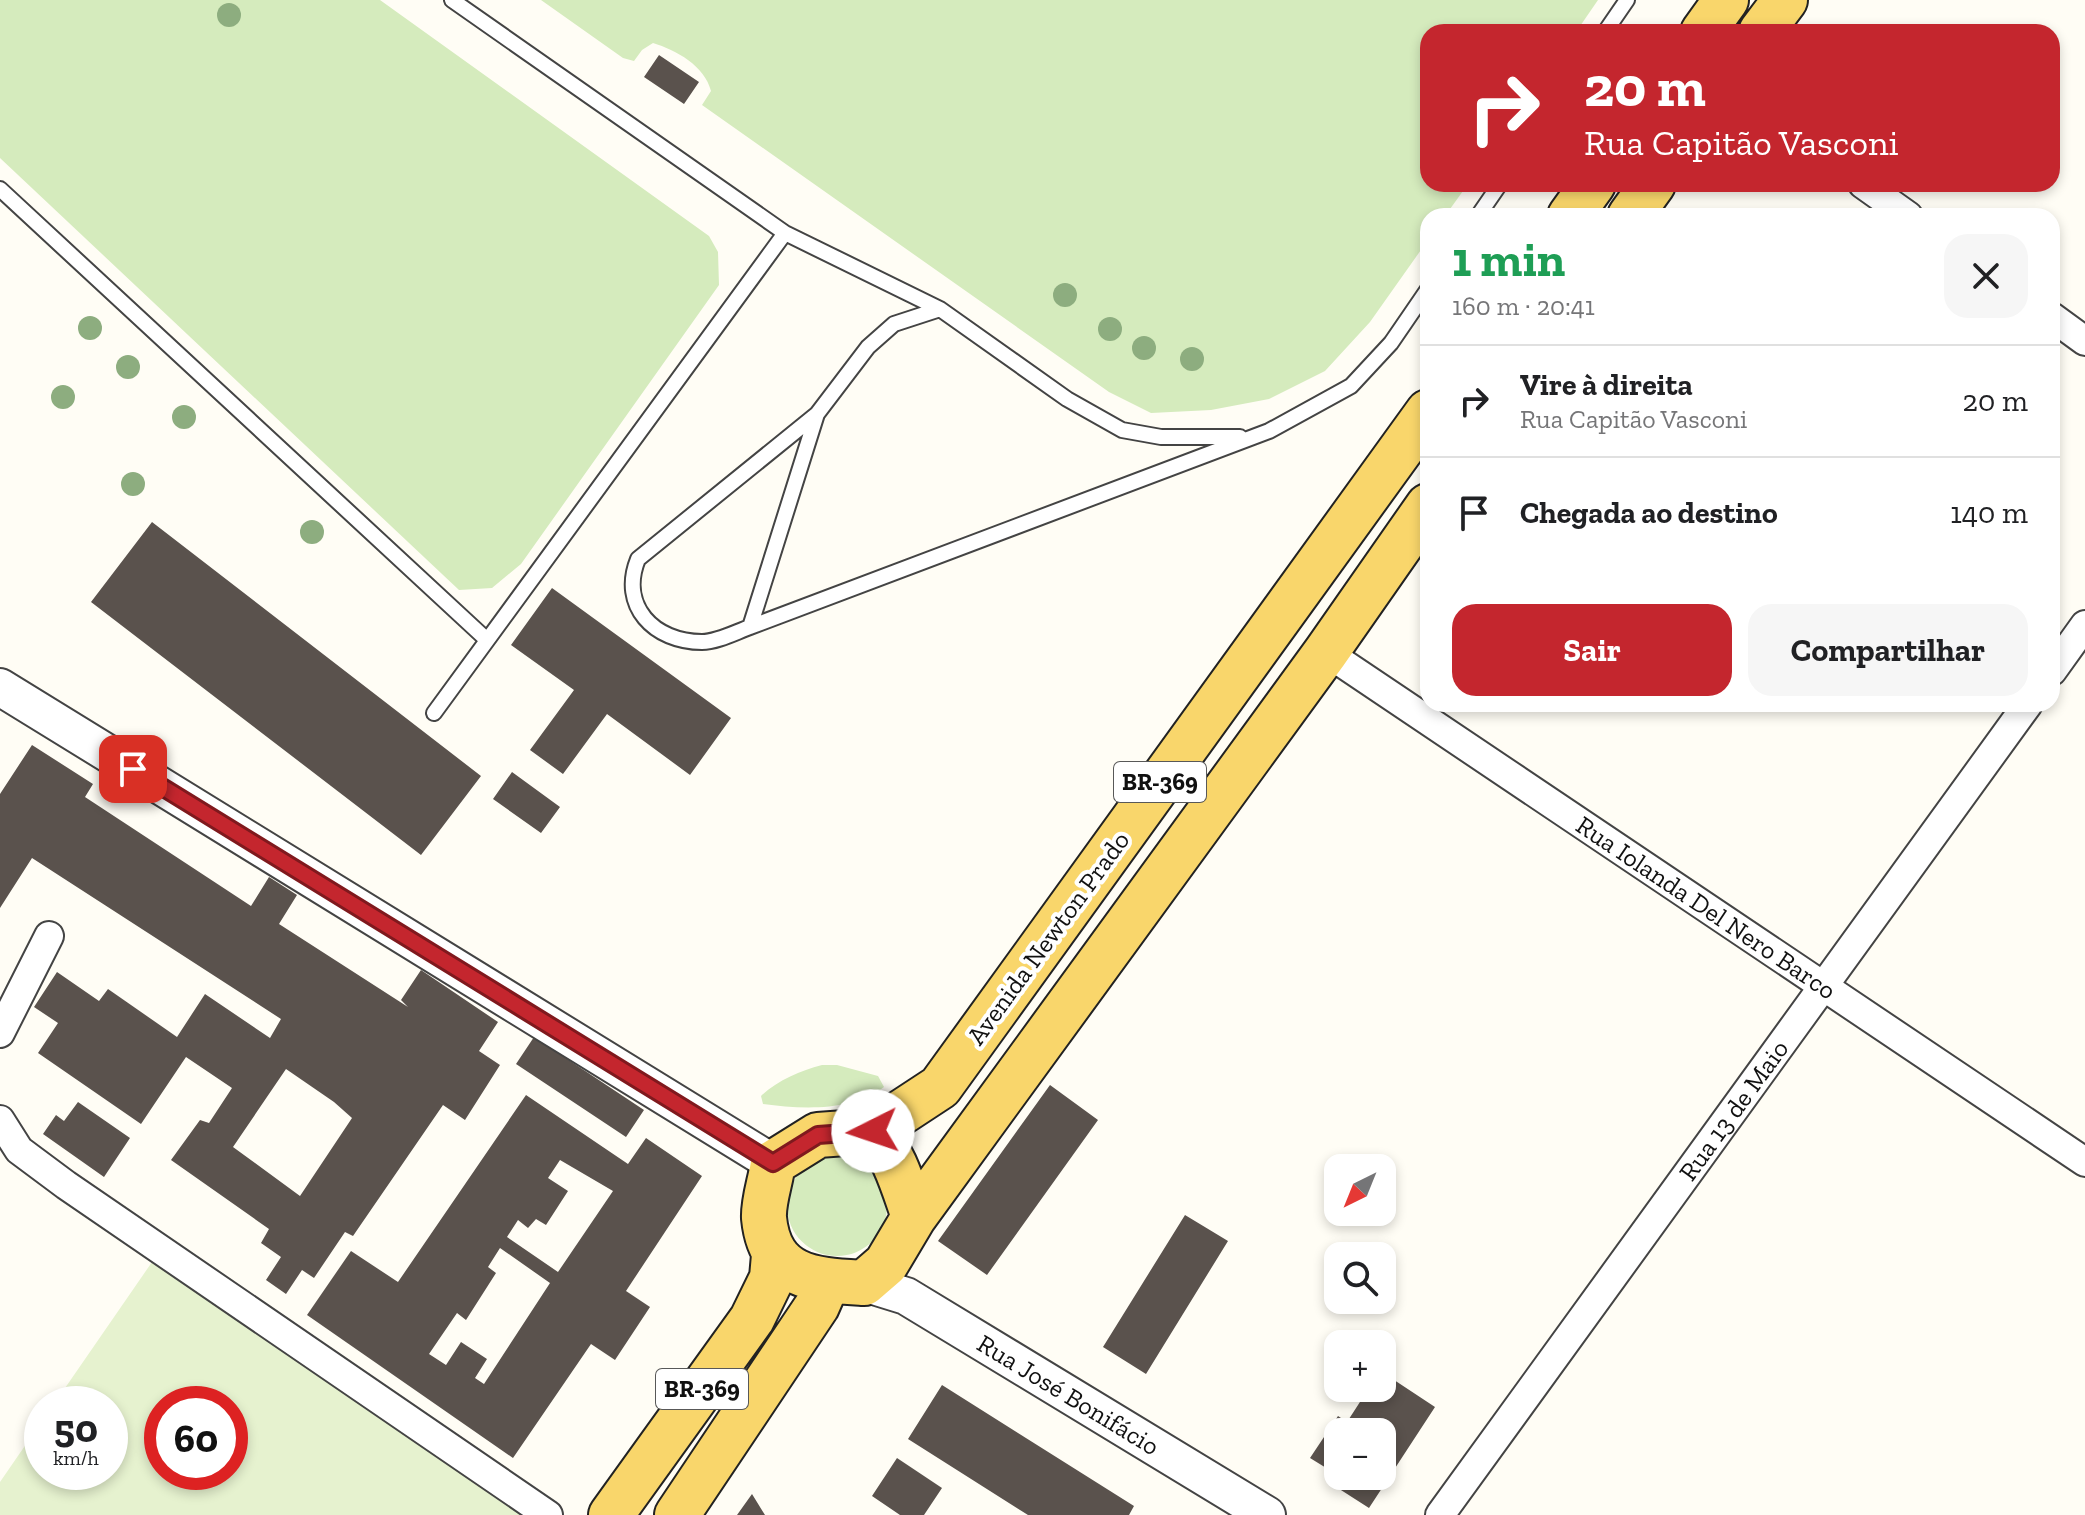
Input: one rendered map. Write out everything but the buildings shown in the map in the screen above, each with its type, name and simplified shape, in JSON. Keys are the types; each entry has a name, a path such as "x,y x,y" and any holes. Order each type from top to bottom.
{"main road":[{"path":"1709,24 1726,0"},
{"path":"1767,24 1785,0"},
{"name":"Avenida Newton Prado","path":"873,1131 940,1087 1420,423"},
{"name":"BR-369","path":"677,1515 817,1306 846,1282 886,1264 914,1217 1326,652 1420,517"},
{"path":"873,1131 895,1163 914,1217"},
{"name":"BR-369","path":"611,1515 752,1319 772,1278 774,1255 764,1217 773,1163 818,1135 873,1131"},
{"path":"774,1255 796,1274 846,1282"}],"street":[{"path":"1874,192 1897,208"},
{"path":"2060,323 2085,341"},
{"path":"2060,660 2085,625"},
{"name":"Rua Iolanda Del Nero Barco","path":"1326,652 2085,1162"},
{"path":"0,687 773,1163"},
{"name":"Rua 13 de Maio","path":"1440,1515 2022,712"},
{"path":"0,1033 49,936"},
{"path":"0,1120 19,1150 66,1185 548,1515"},
{"name":"Rua José Bonifácio","path":"846,1282 906,1296 1267,1515"}],"lane":[{"path":"452,0 785,233 940,309 1067,399 1122,430 1161,437 1248,437"},
{"path":"1610,24 1627,0"},
{"path":"0,189 487,640"},
{"path":"434,713 785,233"},
{"path":"940,309 894,324 868,347 817,414 638,559 631,576 632,598 643,617 662,631 703,642 1269,431 1351,386 1391,343 1420,301"},
{"path":"750,627 817,414"}],"green space":[{"path":"0,0 380,0 709,236 718,252 719,285 521,564 492,588 459,590 0,158"},
{"path":"541,0 1598,0 1582,24 1420,24 1420,192 1462,192 1451,208 1420,208 1420,251 1370,322 1325,371 1269,399 1211,410 1151,413 1109,392 702,105 711,91 703,74 688,60 653,43 642,50 634,61 623,58"},
{"path":"822,1065 837,1065 878,1076 884,1087 842,1105 793,1107 763,1104 761,1096 775,1085"},
{"path":"837,1156 856,1160 872,1171 883,1187 887,1206 883,1225 872,1241 856,1252 837,1256 818,1252 802,1241 791,1225 787,1206 791,1187 802,1171 818,1160"},
{"path":"161,1249 537,1515 0,1515 0,1482 24,1447 24,1490 128,1490 128,1386 66,1386"}],"route":[{"path":"133,769 773,1163 818,1135 873,1131"}]}
